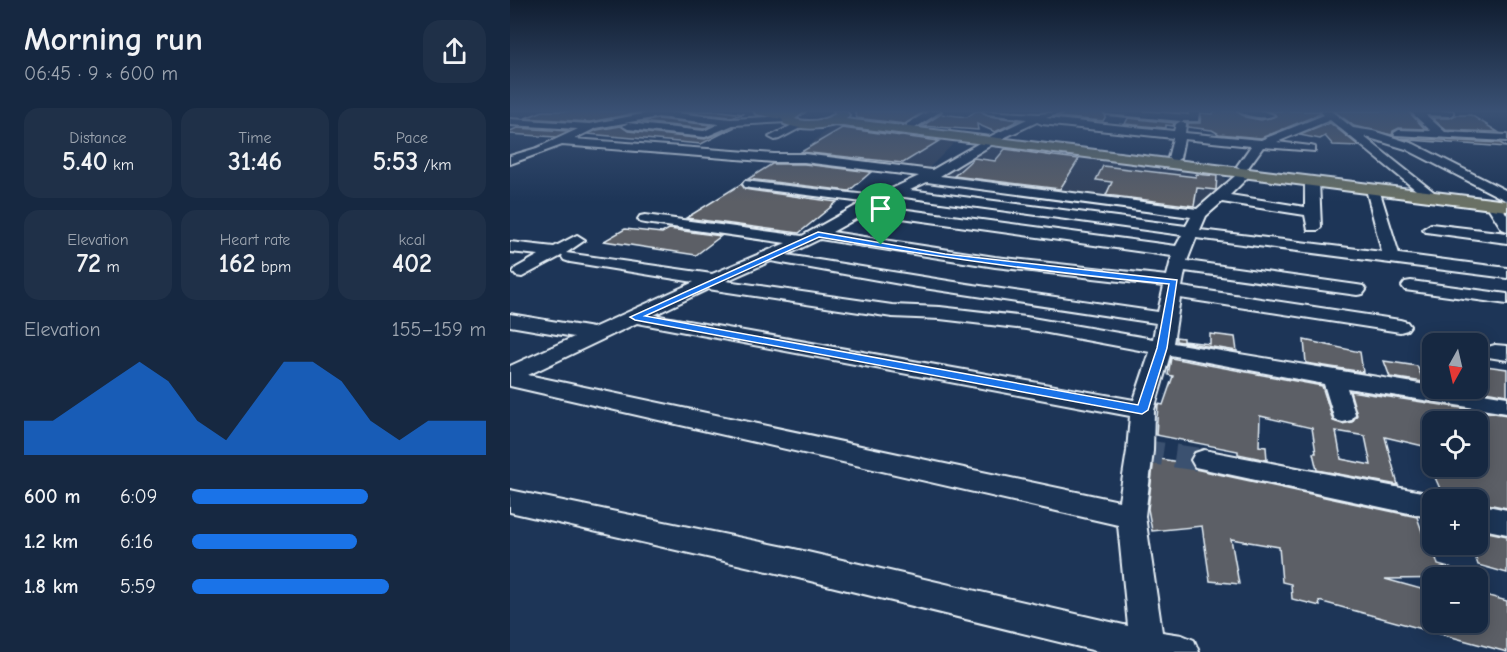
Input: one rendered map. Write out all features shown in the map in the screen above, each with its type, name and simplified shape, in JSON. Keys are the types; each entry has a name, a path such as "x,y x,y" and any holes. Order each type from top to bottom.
{"main road":[{"path":"1013,141 1503,201"},
{"path":"1017,141 1174,158 1373,189 1427,192"}],"street":[{"path":"510,159 557,141"},
{"path":"563,141 762,158 804,158 930,176 1183,253 1400,326"},
{"path":"952,164 957,155 979,141"},
{"path":"510,377 593,334 811,238 871,204 952,164 980,141"},
{"path":"1174,158 1178,141"},
{"path":"1239,141 1311,148"},
{"path":"1147,649 1131,516 1140,451 1142,410 1162,348 1166,318 1183,253 1219,197 1245,169 1253,149 1269,141"},
{"path":"1364,141 1427,192"},
{"path":"1396,141 1486,185 1503,201 1507,226"},
{"path":"1413,148 1429,145 1424,141"},
{"path":"510,152 531,152"},
{"path":"1311,181 1313,227"},
{"path":"750,184 1183,253 1392,258 1507,273"},
{"path":"1486,185 1507,187"},
{"path":"1373,189 1392,258"},
{"path":"895,192 1357,290"},
{"path":"1219,197 1312,212"},
{"path":"645,219 1061,271 1183,253"},
{"path":"1431,229 1507,238"},
{"path":"522,272 563,255 577,240"},
{"path":"510,247 892,311 940,313 1026,323 1333,378 1507,405"},
{"path":"768,256 891,280 930,283 1166,318"},
{"path":"1411,286 1507,299"},
{"path":"635,317 1142,410"},
{"path":"510,320 593,334"},
{"path":"510,377 1131,516"},
{"path":"1333,378 1343,414"},
{"path":"1204,460 1422,505"},
{"path":"510,501 790,562 1147,649 1182,652"},
{"path":"1488,518 1507,522"}],"shaded area":[{"path":"814,141 955,142 927,170 805,153"},
{"path":"990,146 1219,174 1225,179 1226,184 1194,210 940,177"}],"building":[{"path":"672,141 706,141 701,144"},
{"path":"819,141 938,141 903,163 801,152"},
{"path":"1330,141 1353,141 1359,146 1333,145"},
{"path":"1430,141 1500,143 1507,147"},
{"path":"1005,149 1079,159 1060,189 954,176 974,158 995,161"},
{"path":"772,164 804,164 871,172 849,191 748,179"},
{"path":"1103,166 1196,177 1196,174 1217,176 1216,190 1197,188 1194,206 1106,195 1112,182 1096,180"},
{"path":"741,184 745,189 750,190 837,202 799,233 686,218"},
{"path":"625,229 662,233 669,229 721,236 696,255 604,241"},
{"path":"1210,334 1235,337 1237,351 1176,341 1176,337 1183,338 1183,341 1210,344"},
{"path":"1304,340 1360,352 1363,372 1306,363"},
{"path":"1171,358 1322,386 1333,421 1342,424 1352,422 1357,415 1350,391 1481,411 1422,411 1422,446 1385,437 1398,485 1317,470 1313,453 1316,453 1312,428 1260,416 1259,446 1266,447 1267,460 1238,454 1238,451 1156,435 1158,404 1163,405 1173,376 1168,375","holes":["1336,431 1365,436 1371,465 1341,459"]},
{"path":"1384,361 1417,366 1422,382 1390,377"},
{"path":"1488,366 1507,369 1507,395 1488,392"},
{"path":"1488,412 1507,415 1507,508 1488,504 1488,489 1440,489 1435,477 1488,477"},
{"path":"1154,458 1191,464 1195,469 1417,517 1422,532 1422,555 1435,555 1438,565 1446,567 1422,567 1422,579 1385,579 1422,589 1422,629 1319,601 1320,606 1292,599 1291,584 1282,582 1279,547 1231,539 1239,584 1210,581 1202,526 1152,531 1148,509"},
{"path":"1488,532 1507,536 1507,573 1478,565 1475,555 1488,555"},
{"path":"1488,596 1507,601 1507,652 1437,633 1488,633"}],"tunnel":[{"path":"1140,451 1204,460"}],"route":[{"path":"818,234 881,245 1061,271 1173,282 1162,348 1142,410 635,317 818,234"}]}
